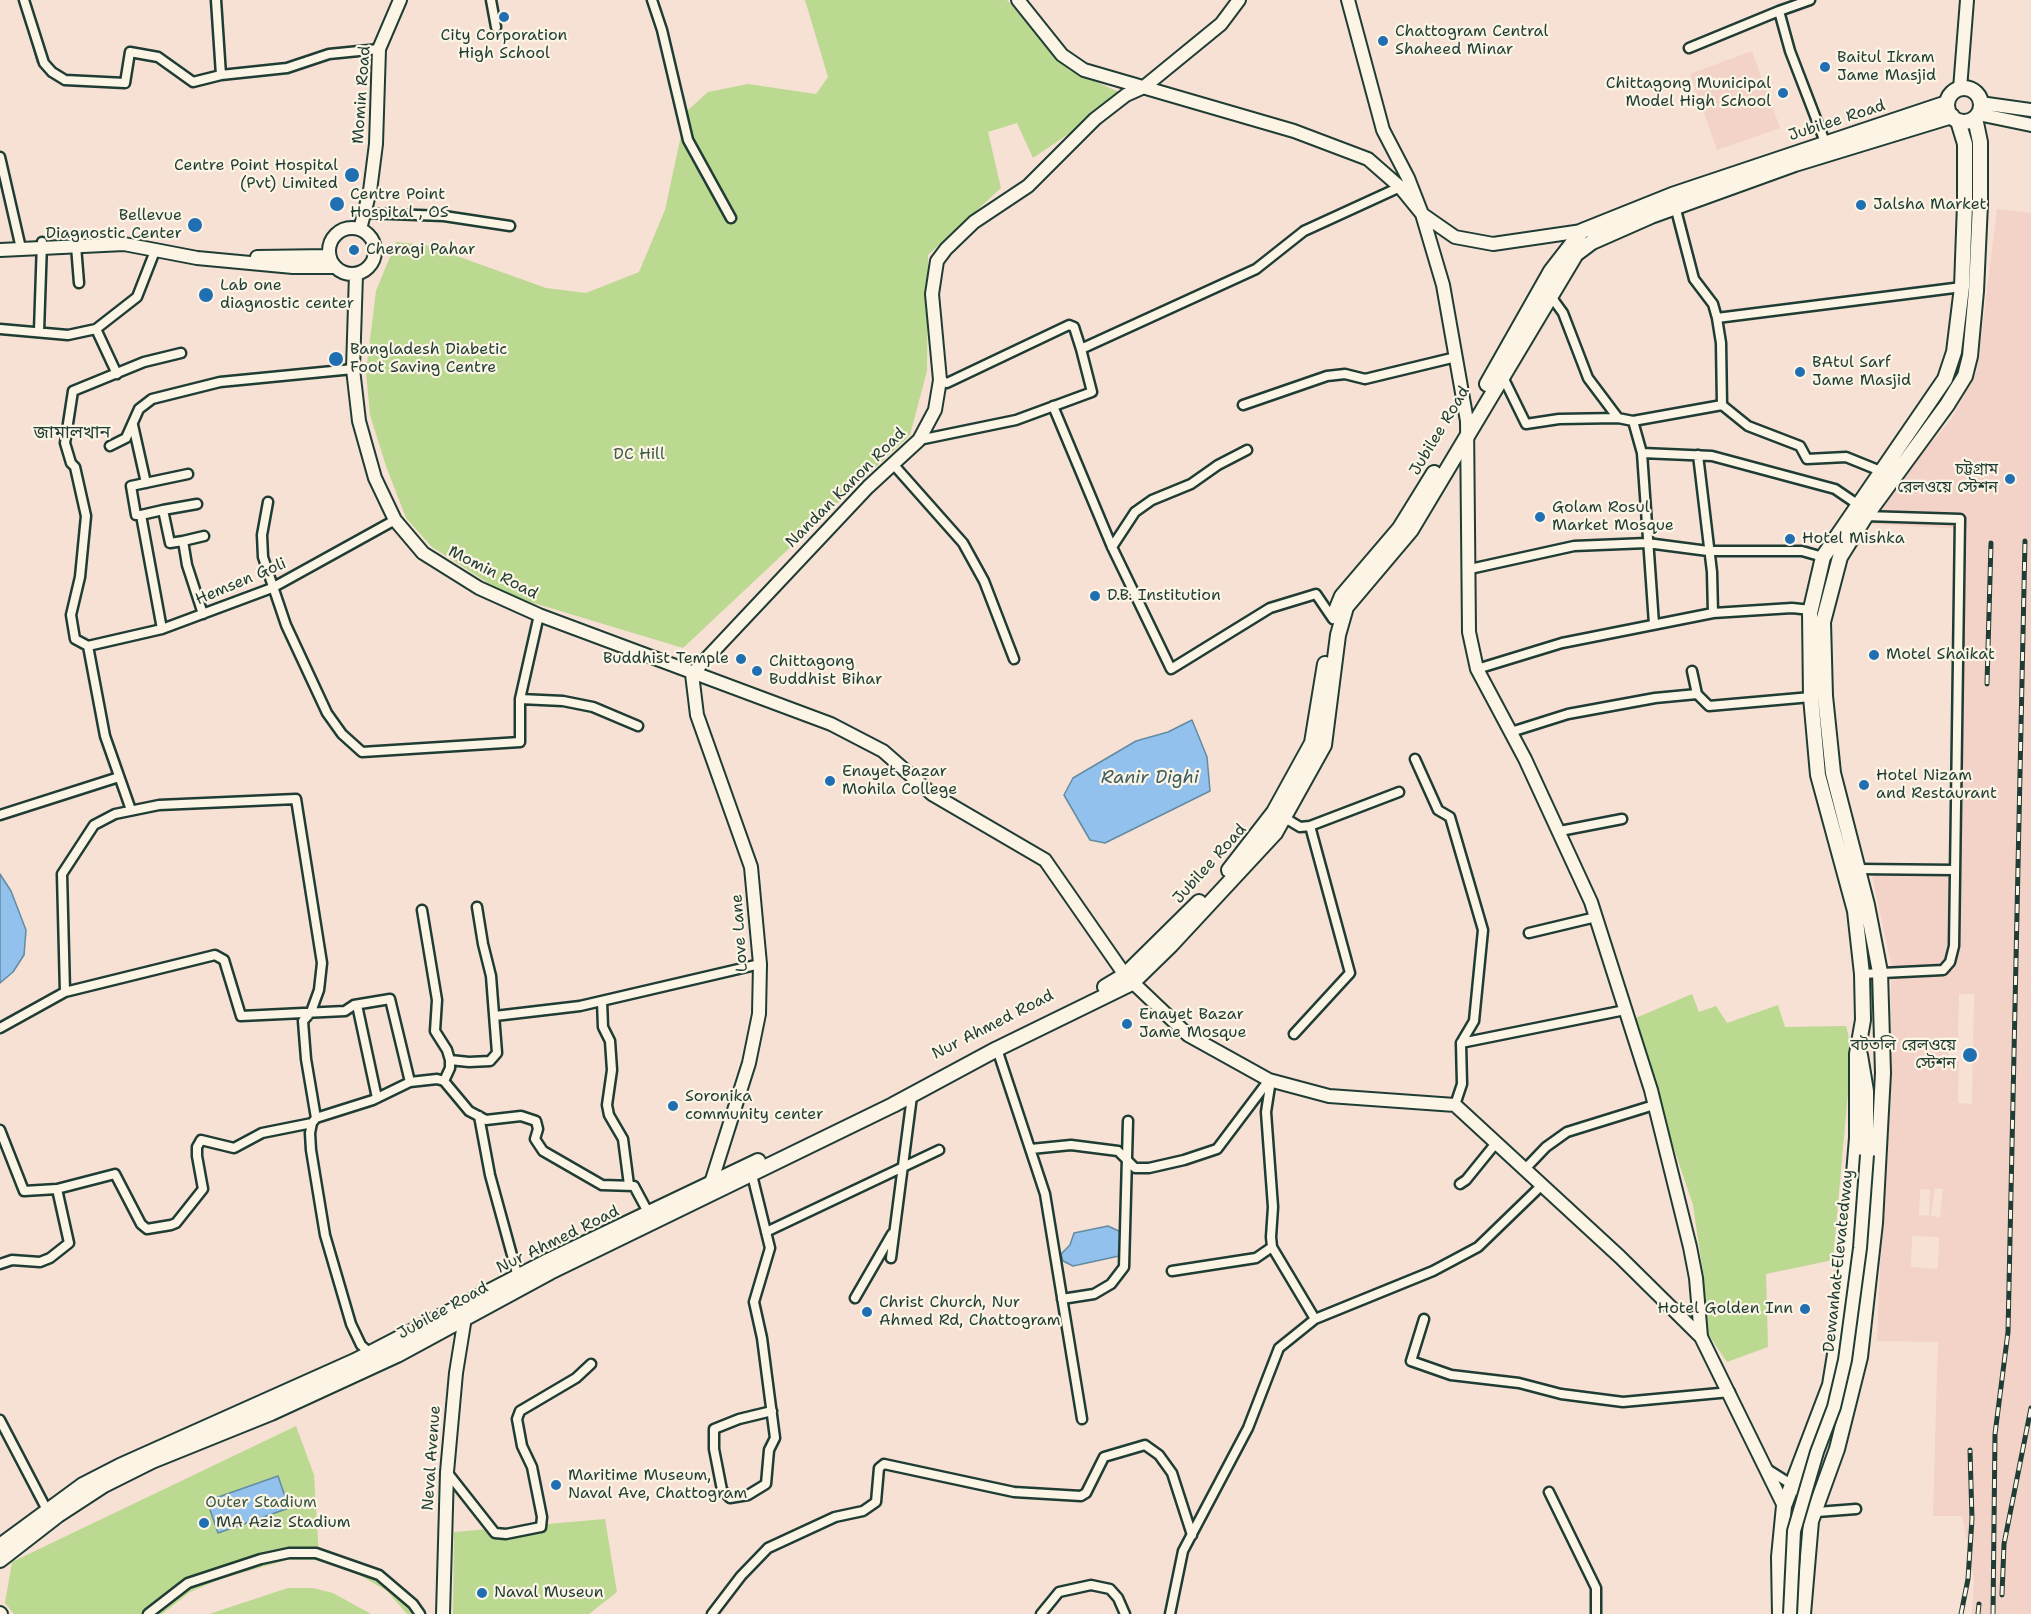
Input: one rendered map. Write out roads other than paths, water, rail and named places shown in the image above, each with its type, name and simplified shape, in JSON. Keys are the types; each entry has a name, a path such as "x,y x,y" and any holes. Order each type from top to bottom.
{"main road":[{"name":"Momin Road","path":"360,229 376,144 379,49 400,0"},
{"path":"1018,0 1062,55 1084,70 1294,131 1368,159 1400,187 1422,214 1455,237 1493,244 1582,231"},
{"name":"Nandan Kanon Road","path":"692,674 804,553 919,440 935,410 940,380 932,294 937,261 974,222 1028,186 1095,119 1126,95 1144,87 1221,24 1239,0"},
{"path":"1348,0 1383,130 1408,178 1422,214 1443,285 1467,421 1469,632 1477,669 1560,831 1596,917 1653,1105 1690,1247 1696,1278 1701,1337"},
{"path":"1963,89 1967,0"},
{"path":"1963,89 1974,0"},
{"path":"1780,1614 1779,1557 1784,1506 1794,1486 1830,1385 1843,1305 1857,1138 1859,1041 1863,1020 1862,974 1855,911 1818,775 1810,697 1811,610 1823,557 1862,511 1947,405 1965,376 1970,356 1980,204 1980,142 1975,93 1963,89 1952,94 1952,113 1965,144 1962,288 1954,352 1945,379 1883,471 1862,511 1840,557 1823,622 1825,696 1833,773 1858,869 1880,972 1884,1046 1875,1223 1860,1357 1837,1449 1814,1510 1806,1558 1803,1614"},
{"path":"1546,292 1576,254 1592,242 1673,201 1952,113 2031,110"},
{"path":"1978,112 2031,125"},
{"name":"Jubilee Road","path":"0,1560 58,1515 104,1485 152,1461 271,1413 397,1355 466,1311 714,1187 752,1175 912,1096 1130,975 1212,890 1279,815 1312,743 1333,619 1342,596 1400,528 1546,292 1551,271 1582,231 1673,201 1824,142 1952,113"},
{"path":"0,248 121,237 225,254 332,262 348,274 356,274 370,265 375,253 370,236 360,229 348,228 337,234 330,244 332,262"},
{"path":"0,248 20,244 76,246 124,244 156,251 269,265 332,262"},
{"name":"Momin Road","path":"356,274 353,369 362,430 375,478 395,520 423,553 480,588 539,615 831,724 875,746 932,794 1045,860 1130,975 1188,1035 1270,1080 1329,1096 1455,1105"},
{"path":"1279,815 1324,745 1338,635 1346,608 1411,530 1467,435 1499,371"},
{"path":"1935,394 1947,405"},
{"name":"Love Lane","path":"692,674 697,715 751,867 760,964 759,1014 749,1063 714,1187"},
{"name":"Nur Ahmed Road","path":"0,1546 83,1485 120,1466 466,1311 518,1277 649,1214 714,1187 1130,975"},
{"name":"Dewanhat Elevatedway","path":"1859,1041 1867,1091 1867,1155"},
{"name":"Dewanhat Elevatedway","path":"1790,1614 1794,1531 1817,1452 1834,1407 1845,1360 1860,1248 1876,1077 1884,1046"},
{"path":"1455,1105 1701,1337 1784,1506"},
{"name":"Neval Avenue","path":"443,1614 447,1472 456,1373 466,1311"}],"street":[{"path":"24,0 44,63 52,72 65,80 125,83 130,52 158,57 193,82 221,75 287,68 329,54 379,49"},
{"path":"216,0 221,75"},
{"path":"491,0 495,27"},
{"path":"652,0 662,30 688,140 731,218"},
{"path":"1689,48 1809,0"},
{"path":"1779,11 1790,51 1824,142"},
{"path":"0,158 20,244"},
{"path":"1081,349 1256,268 1304,231 1400,187"},
{"path":"1673,201 1694,279 1713,304 1717,318 1721,343 1722,405"},
{"path":"364,213 444,216 510,226"},
{"path":"39,331 42,244"},
{"path":"76,246 79,283"},
{"path":"0,329 68,335 96,329 137,297 156,251"},
{"path":"1717,318 1962,288"},
{"path":"1546,292 1563,313 1588,378 1618,418"},
{"path":"919,440 1016,420 1092,392 1074,327 1069,325 947,383 940,380"},
{"path":"96,329 117,374"},
{"path":"131,810 105,736 88,646 75,639 71,615 80,577 86,516 75,467 71,463 65,442 73,391 144,362 180,353"},
{"path":"1243,405 1327,376 1346,374 1365,379 1456,357"},
{"path":"110,446 126,438 139,409 152,399 220,382 353,369"},
{"path":"1499,371 1526,424 1559,419 1618,418 1633,421 1722,405 1748,426 1800,446 1807,459 1846,458 1883,471"},
{"path":"1053,406 1112,547 1171,669 1270,608 1279,605 1316,594 1333,619"},
{"path":"1633,421 1642,453 1654,624"},
{"path":"133,425 146,483"},
{"path":"1112,547 1135,512 1152,500 1191,483 1218,465 1247,450"},
{"path":"1642,453 1712,456 1835,489 1862,511 1960,519 1954,946 1950,962 1943,970 1862,974"},
{"path":"1698,455 1712,572 1713,612"},
{"path":"893,464 963,543 984,581 1014,659"},
{"path":"188,474 131,486 136,515 197,504"},
{"path":"268,502 262,535 263,557 272,588 286,625 327,713 342,734 362,752 518,743 521,739 520,699 539,615"},
{"path":"163,510 170,543 204,536"},
{"path":"141,515 162,629"},
{"name":"Hemsen Goli","path":"88,646 162,629 272,588 395,520"},
{"path":"183,541 187,565 203,614"},
{"path":"1470,569 1574,546 1647,543 1708,551 1802,551 1823,557"},
{"path":"1477,669 1562,643 1713,612 1792,608 1811,610"},
{"path":"1692,671 1697,694 1709,706 1810,697"},
{"path":"1511,732 1568,714 1655,698 1697,694"},
{"path":"520,699 563,701 592,707 638,726"},
{"path":"1415,759 1438,810 1450,817 1484,930 1474,1021 1461,1043 1462,1084 1455,1105"},
{"path":"0,814 119,777"},
{"path":"1279,815 1300,827 1310,826 1399,792"},
{"path":"65,992 62,874 94,825 131,810 188,802 225,803 295,797 322,963 319,990 311,1012 304,1017 303,1033 314,1120 312,1150 325,1235 351,1324 361,1345 370,1353"},
{"path":"1560,831 1622,819"},
{"path":"1294,1034 1350,973 1310,826"},
{"path":"1858,869 1954,870"},
{"path":"450,1060 489,1061 495,1057 495,1016 491,976 477,907"},
{"path":"422,910 437,1000 435,1031 450,1060 450,1068 444,1081"},
{"path":"1529,933 1596,917"},
{"path":"0,1028 65,992 215,955 224,960 241,1016 345,1011 357,1005 392,1000 410,1082"},
{"path":"495,1016 580,1006 760,964"},
{"path":"602,1001 603,1027 610,1041 612,1070 607,1105 609,1115 623,1139 629,1185"},
{"path":"357,1005 377,1098"},
{"path":"1461,1043 1625,1010"},
{"path":"997,1049 1045,1194 1082,1419"},
{"path":"0,1130 24,1191 57,1188 115,1174 141,1224 147,1229 177,1223 203,1189 197,1156 197,1147 201,1140 234,1148 262,1132 314,1120 377,1098 410,1082 437,1079 444,1081 469,1110 493,1122 521,1116 531,1118 537,1124 535,1140 543,1151 602,1185 629,1185 638,1191 649,1214"},
{"path":"1031,1149 1081,1146 1118,1151 1135,1168 1149,1168 1217,1149 1270,1080"},
{"path":"1270,1080 1266,1112 1273,1207 1272,1247 1315,1319"},
{"path":"891,1258 912,1096"},
{"path":"1525,1169 1546,1146 1567,1132 1653,1105"},
{"path":"479,1116 490,1175 518,1277"},
{"path":"1062,1299 1094,1294 1111,1284 1124,1267 1128,1121"},
{"path":"1460,1184 1466,1180 1496,1143"},
{"path":"766,1232 939,1150"},
{"path":"752,1175 770,1248 754,1302 762,1338 772,1411 775,1438 769,1450 766,1484 748,1495 730,1498 722,1490 714,1449 714,1429 739,1419 772,1411"},
{"path":"1170,1614 1183,1551 1248,1428 1278,1348 1315,1319 1433,1271 1478,1247 1542,1185"},
{"path":"0,1264 12,1260 40,1262 50,1258 69,1243 57,1188"},
{"path":"855,1298 894,1230"},
{"path":"1172,1271 1256,1258 1272,1247"},
{"path":"1424,1319 1411,1360 1451,1375 1519,1383 1561,1394 1623,1402 1730,1392"},
{"path":"447,1472 495,1533 506,1534 541,1527 542,1517 532,1467 522,1446 517,1419 520,1411 576,1378 591,1364"},
{"path":"0,1420 47,1510"},
{"path":"712,1614 741,1576 768,1548 835,1517 863,1511 876,1502 879,1468 890,1463 1014,1492 1081,1496 1086,1493 1104,1457 1145,1445 1159,1455 1172,1473 1192,1535"},
{"path":"1764,1467 1794,1486 1814,1510 1856,1509"},
{"path":"1549,1492 1596,1588 1596,1614"},
{"path":"148,1614 188,1583 261,1559 289,1553 316,1553 379,1575 413,1604 420,1614"},
{"path":"1041,1614 1059,1592 1091,1585 1110,1589 1118,1598 1125,1614"}],"water":[{"name":"Ranir Dighi","path":"1192,720 1207,757 1210,791 1105,843 1090,840 1064,795 1073,778 1136,741 1168,732"},
{"path":"0,874 11,891 26,930 24,955 13,972 0,983"},
{"path":"1108,1226 1123,1233 1119,1256 1073,1266 1063,1261 1061,1254 1070,1245 1074,1233"},
{"path":"278,1476 289,1508 218,1533 207,1501"}],"waterway":[{"path":"26,19 38,62 49,76"}],"railway":[{"path":"1993,1614 1995,1434 2008,1332 2025,541"},
{"path":"1987,684 1991,543"},
{"path":"2002,1595 2004,1544 2031,1408"},
{"path":"1961,1614 1968,1579 1972,1519 1970,1450"},
{"path":"1978,1614 1979,1604"}],"place":[{"name":"City Corporation High School","path":"504,17"},
{"name":"Chattogram Central Shaheed Minar","path":"1383,41"},
{"name":"Baitul Ikram Jame Masjid","path":"1825,67"},
{"name":"Chittagong Municipal Model High School","path":"1783,93"},
{"name":"Centre Point Hospital (Pvt) Limited","path":"352,175"},
{"name":"Centre Point Hospital , OS","path":"337,204"},
{"name":"Jalsha Market","path":"1861,205"},
{"name":"Bellevue Diagnostic Center","path":"195,225"},
{"name":"Cheragi Pahar","path":"354,250"},
{"name":"Lab one diagnostic center","path":"206,295"},
{"name":"Bangladesh Diabetic Foot Saving Centre","path":"336,359"},
{"name":"BAtul Sarf Jame Masjid","path":"1800,372"},
{"name":"চট্টগ্রাম রেলওয়ে স্টেশন","path":"2010,479"},
{"name":"Golam Rosul Market Mosque","path":"1540,517"},
{"name":"Hotel Mishka","path":"1790,539"},
{"name":"D.B. Institution","path":"1095,596"},
{"name":"Motel Shaikat","path":"1874,655"},
{"name":"Buddhist Temple","path":"741,659"},
{"name":"Chittagong Buddhist Bihar","path":"757,671"},
{"name":"Enayet Bazar Mohila College","path":"830,781"},
{"name":"Hotel Nizam and Restaurant","path":"1864,785"},
{"name":"Enayet Bazar Jame Mosque","path":"1127,1024"},
{"name":"বটতলি রেলওয়ে স্টেশন","path":"1970,1055"},
{"name":"Soronika community center","path":"673,1106"},
{"name":"Hotel Golden Inn","path":"1805,1309"},
{"name":"Christ Church, Nur Ahmed Rd, Chattogram","path":"867,1312"},
{"name":"Maritime Museum, Naval Ave, Chattogram","path":"556,1485"},
{"name":"MA Aziz Stadium","path":"204,1523"},
{"name":"Naval Museun","path":"482,1593"}],"district":[{"name":"জামালখান","path":"72,433"}],"park label":[{"name":"DC Hill","path":"639,455"},
{"name":"Outer Stadium","path":"261,1503"}]}
